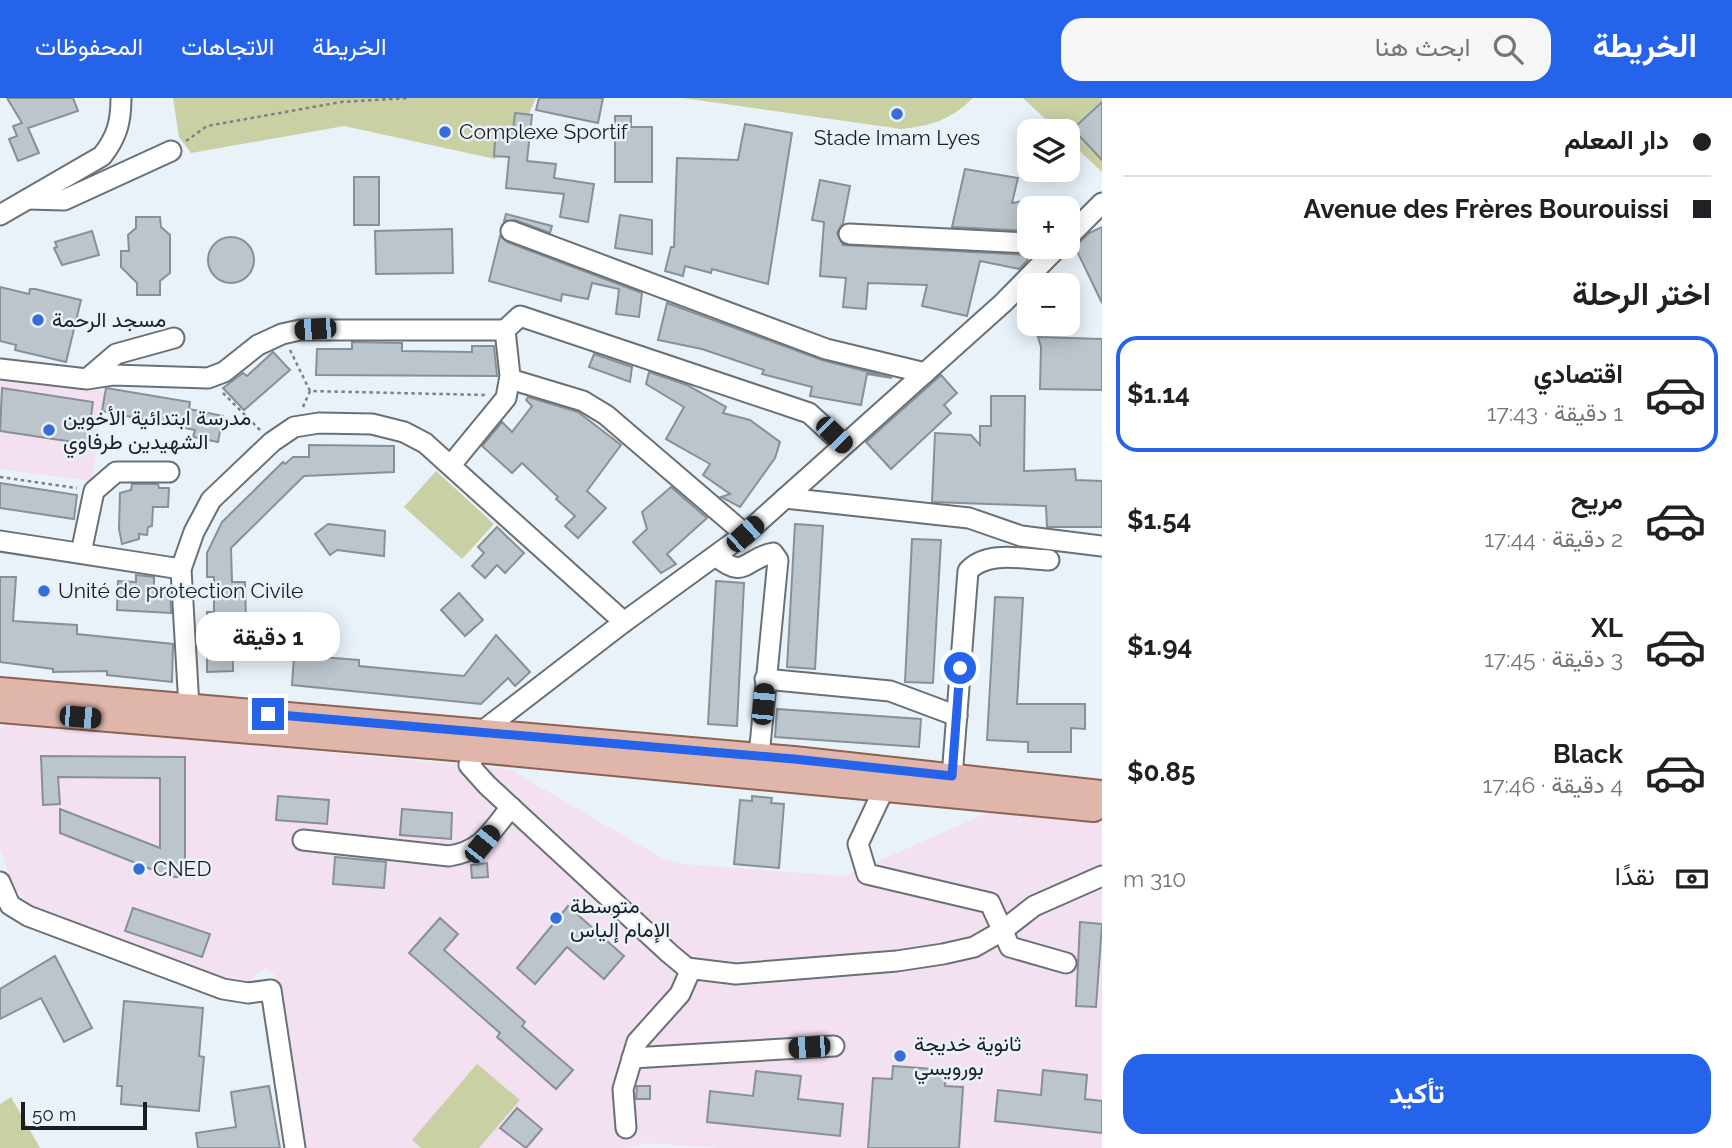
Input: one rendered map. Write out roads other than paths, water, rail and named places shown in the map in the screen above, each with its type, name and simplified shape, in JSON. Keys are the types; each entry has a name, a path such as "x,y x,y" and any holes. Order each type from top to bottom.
{"main road":[{"path":"0,690 189,707 884,789 1102,810"},
{"path":"0,710 759,756 1102,793"}],"street":[{"path":"0,215 102,156 113,142 121,120 121,98"},
{"path":"28,199 64,200 177,147"},
{"path":"1080,225 1102,203"},
{"path":"511,231 826,349 925,373"},
{"path":"849,234 1017,242"},
{"path":"1046,259 1003,303 745,534 624,622 479,741 469,765 474,773 669,953 691,969 736,974 897,961 974,947 1002,931 1034,906 1102,876"},
{"path":"0,369 87,379 113,375 208,378 282,334 329,328 505,330 520,316 809,413 844,445"},
{"path":"451,465 508,388 505,330"},
{"path":"87,379 116,354 174,338"},
{"path":"508,388 583,401 607,415 745,534"},
{"path":"189,707 181,569 194,532 211,500 272,442 294,427 319,423 372,424 404,432 425,443 624,622"},
{"path":"81,553 94,491 117,472 169,472"},
{"path":"785,498 969,518 1021,536 1102,546"},
{"path":"0,541 181,569"},
{"path":"716,555 729,567 739,568 773,553 778,560 759,756"},
{"path":"952,776 968,571 976,562 990,558 1049,560"},
{"path":"765,679 890,691 957,716"},
{"path":"884,789 858,844 867,874 990,903 1010,947 1066,963"},
{"path":"303,840 449,856 467,853 482,844 511,807"},
{"path":"0,882 10,905 28,916 223,989 248,993 271,990 295,1148"},
{"path":"626,1128 623,1089 637,1042 680,995 691,969"},
{"path":"632,1058 834,1045"}],"place":[{"name":"Stade Imam Lyes","path":"897,114"},
{"name":"Complexe Sportif","path":"445,132"},
{"name":"مسجد الرحمة","path":"38,320"},
{"name":"مدرسة ابتدائية الأخوين الشهيدين طرفاوي","path":"49,430"},
{"name":"Unité de protection Civile","path":"44,591"},
{"name":"CNED","path":"139,869"},
{"name":"متوسطة الإمام إلياس","path":"556,918"},
{"name":"ثانوية خديجة بورويسي","path":"900,1056"}]}
